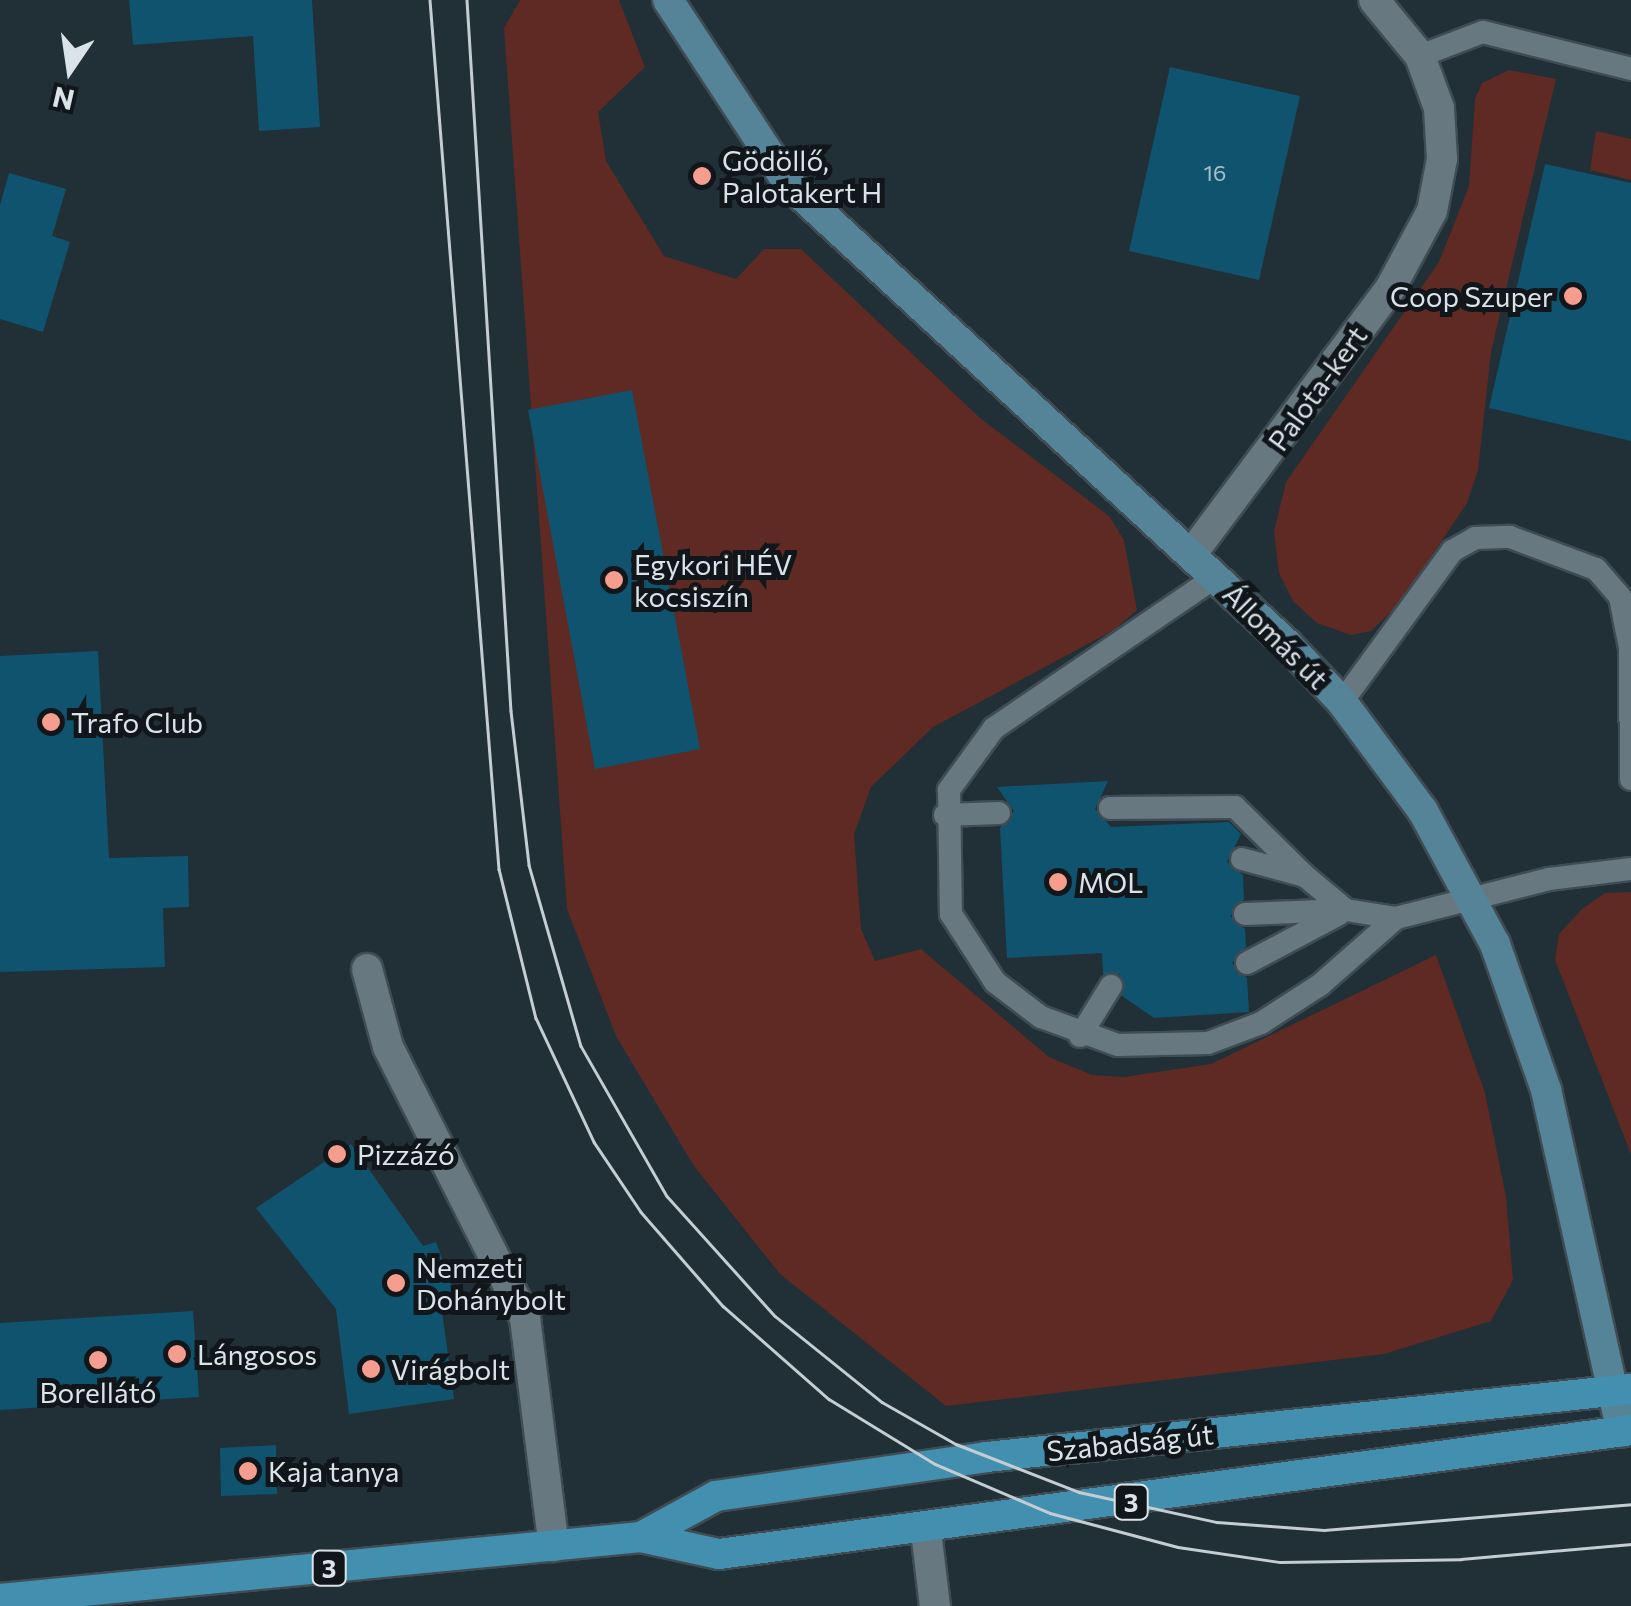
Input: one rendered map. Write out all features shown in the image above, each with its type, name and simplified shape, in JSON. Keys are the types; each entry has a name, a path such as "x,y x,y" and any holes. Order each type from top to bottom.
{"main road":[{"name":"Állomás út","path":"668,0 789,184 1217,576 1342,702 1423,811 1472,896 1546,1090 1622,1390 1626,1431"},
{"name":"Szabadság út","path":"640,1537 716,1496 987,1457 1622,1390"},
{"name":"Szabadság út","path":"11,1601 640,1537 719,1554 926,1531 1626,1431"}],"street":[{"name":"Palota-kert","path":"1192,552 1423,233 1443,134 1420,56 1374,0"},
{"path":"367,969 388,1047 524,1318 554,1546"},
{"path":"926,1531 935,1606"}],"lane":[{"path":"1420,56 1482,32 1631,69"},
{"path":"1342,702 1452,552 1475,538 1545,546 1596,569 1626,596 1631,779"},
{"path":"1217,576 994,728 958,768 945,815 951,914 968,950 995,982 1080,1036 1118,1045 1208,1044 1261,1023 1320,985 1396,918"},
{"path":"1115,814 1236,807 1346,910"},
{"path":"945,815 999,813"},
{"path":"1242,858 1306,876"},
{"path":"1244,914 1346,910 1396,918 1472,896 1631,869"},
{"path":"1246,963 1346,910"},
{"path":"1080,1036 1111,986"}],"shaded area":[{"path":"520,0 619,0 645,67 598,112 606,161 664,256 736,279 764,249 801,249 980,418 1109,516 1124,540 1137,610 1114,630 933,727 871,787 854,834 861,929 875,961 921,949 1049,1057 1092,1075 1124,1077 1211,1064 1436,955 1485,1093 1506,1197 1513,1280 1491,1321 1384,1354 946,1406 780,1274 694,1166 616,1036 567,909 504,28"},
{"path":"1509,70 1556,79 1491,352 1478,470 1467,503 1399,604 1371,631 1351,635 1317,623 1293,601 1279,573 1274,531 1286,482 1439,262 1469,186 1475,99 1482,83"},
{"path":"1596,131 1631,139 1631,180 1590,170"},
{"path":"1631,892 1631,1154 1555,960 1559,934 1582,909 1605,893"}],"building":[{"path":"129,0 312,0 320,127 259,131 253,36 133,45"},
{"path":"1170,67 1300,96 1259,280 1129,251"},
{"name":"Coop Szuper","path":"1545,164 1631,183 1631,441 1489,408"},
{"path":"9,173 66,189 52,236 70,242 43,332 0,319 0,205"},
{"name":"Egykori HÉV kocsiszín","path":"632,390 700,749 595,769 528,410"},
{"path":"98,651 109,858 188,856 189,907 163,908 165,967 0,972 0,656"},
{"path":"1108,781 1095,809 1111,827 1229,822 1241,834 1227,862 1243,875 1244,899 1230,916 1245,929 1246,947 1232,963 1247,978 1249,1012 1154,1018 1122,996 1120,974 1103,974 1102,953 1007,958 1000,828 1014,811 997,787"},
{"path":"351,1144 423,1246 436,1242 454,1292 440,1296 454,1399 349,1414 336,1309 256,1208"},
{"name":"Borellátó","path":"193,1311 199,1397 0,1410 0,1323"},
{"name":"Kaja tanya","path":"276,1445 277,1494 221,1496 220,1448"}],"tram line":[{"path":"430,0 499,869 536,1018 594,1142 641,1212 723,1306 829,1399 935,1464 1050,1513 1178,1547 1280,1562 1461,1559 1631,1544"},
{"path":"467,0 511,711 529,865 581,1046 667,1196 775,1316 882,1402 956,1444 1079,1492 1217,1522 1324,1530 1631,1504"}],"place":[{"name":"Gödöllő, Palotakert H","path":"702,176"},
{"name":"Coop Szuper","path":"1573,296"},
{"name":"Egykori HÉV kocsiszín","path":"614,580"},
{"name":"Trafo Club","path":"51,722"},
{"name":"MOL","path":"1058,882"},
{"name":"Pizzázó","path":"337,1154"},
{"name":"Nemzeti Dohánybolt","path":"396,1283"},
{"name":"Lángosos","path":"177,1354"},
{"name":"Borellátó","path":"98,1360"},
{"name":"Virágbolt","path":"371,1369"},
{"name":"Kaja tanya","path":"248,1471"}]}
